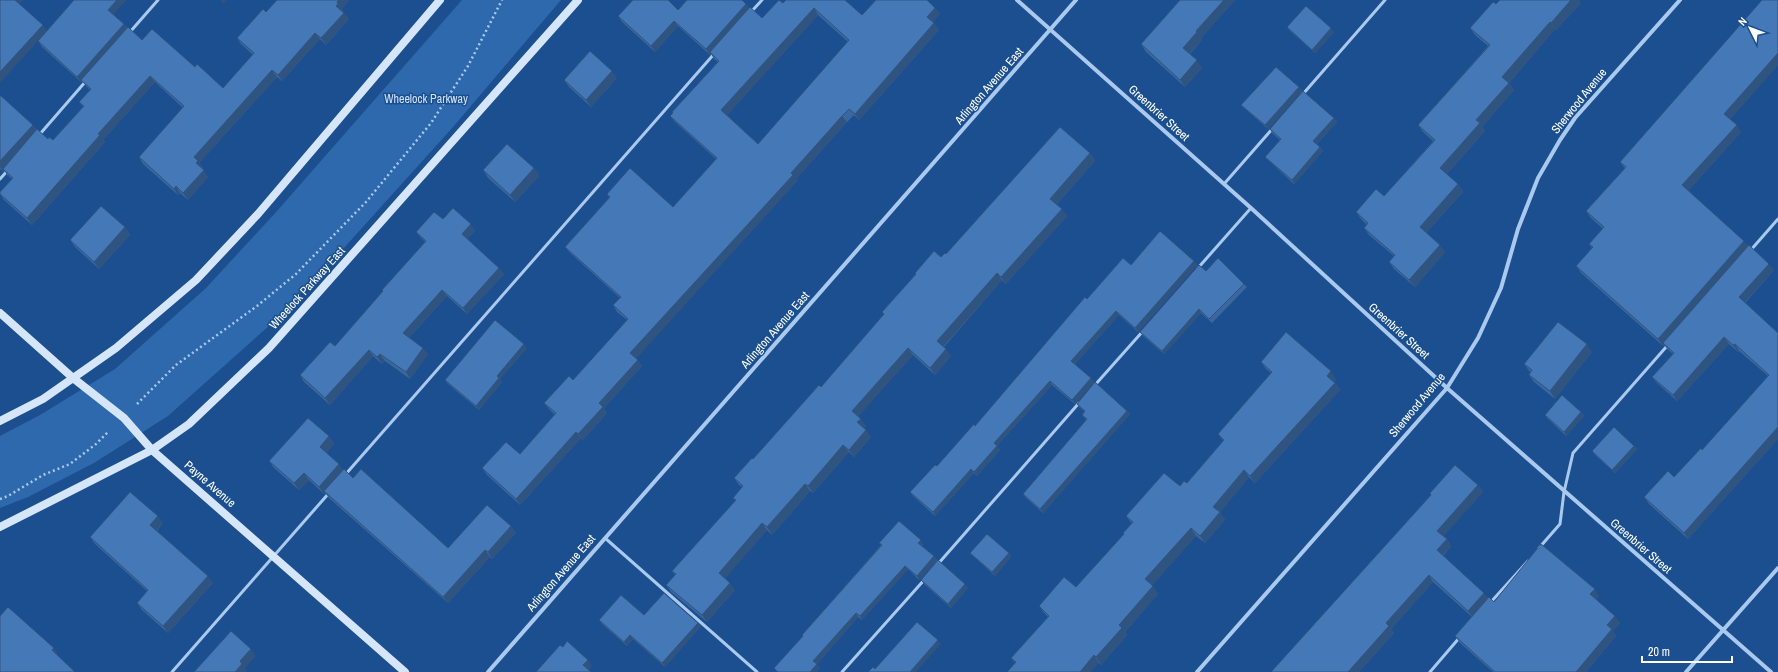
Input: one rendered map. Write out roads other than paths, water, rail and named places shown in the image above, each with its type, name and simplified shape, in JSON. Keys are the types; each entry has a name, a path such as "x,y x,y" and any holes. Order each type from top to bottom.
{"street":[{"path":"0,421 43,399 116,348 196,280 258,214 440,0"},
{"name":"Wheelock Parkway East","path":"0,527 152,450 189,424 269,348 578,0"},
{"name":"Greenbrier Street","path":"1017,0 1251,208 1447,388 1722,631 1771,672"},
{"name":"Arlington Avenue East","path":"488,672 1076,0"},
{"name":"Sherwood Avenue","path":"1197,672 1447,388 1478,338 1501,288 1518,229 1538,178 1560,140 1575,118 1680,0"},
{"name":"Payne Avenue","path":"0,313 73,378 124,418 152,450 405,672"},
{"path":"1686,672 1778,568"}],"lane":[{"path":"127,36 158,0"},
{"path":"746,18 762,0"},
{"path":"1302,95 1385,0"},
{"path":"344,476 715,54"},
{"path":"37,137 90,78"},
{"path":"1224,184 1276,125"},
{"path":"0,179 11,167"},
{"path":"1194,274 1251,208"},
{"path":"1746,255 1778,220"},
{"path":"1094,387 1146,327"},
{"path":"1534,554 1560,524 1564,492 1574,453 1668,345"},
{"path":"937,565 1083,398"},
{"path":"172,672 334,488"},
{"path":"605,538 757,672"},
{"path":"1487,607 1529,560"},
{"path":"842,672 926,577"},
{"path":"1430,672 1461,637"}],"park label":[{"name":"Wheelock Parkway","path":"426,99"}]}
